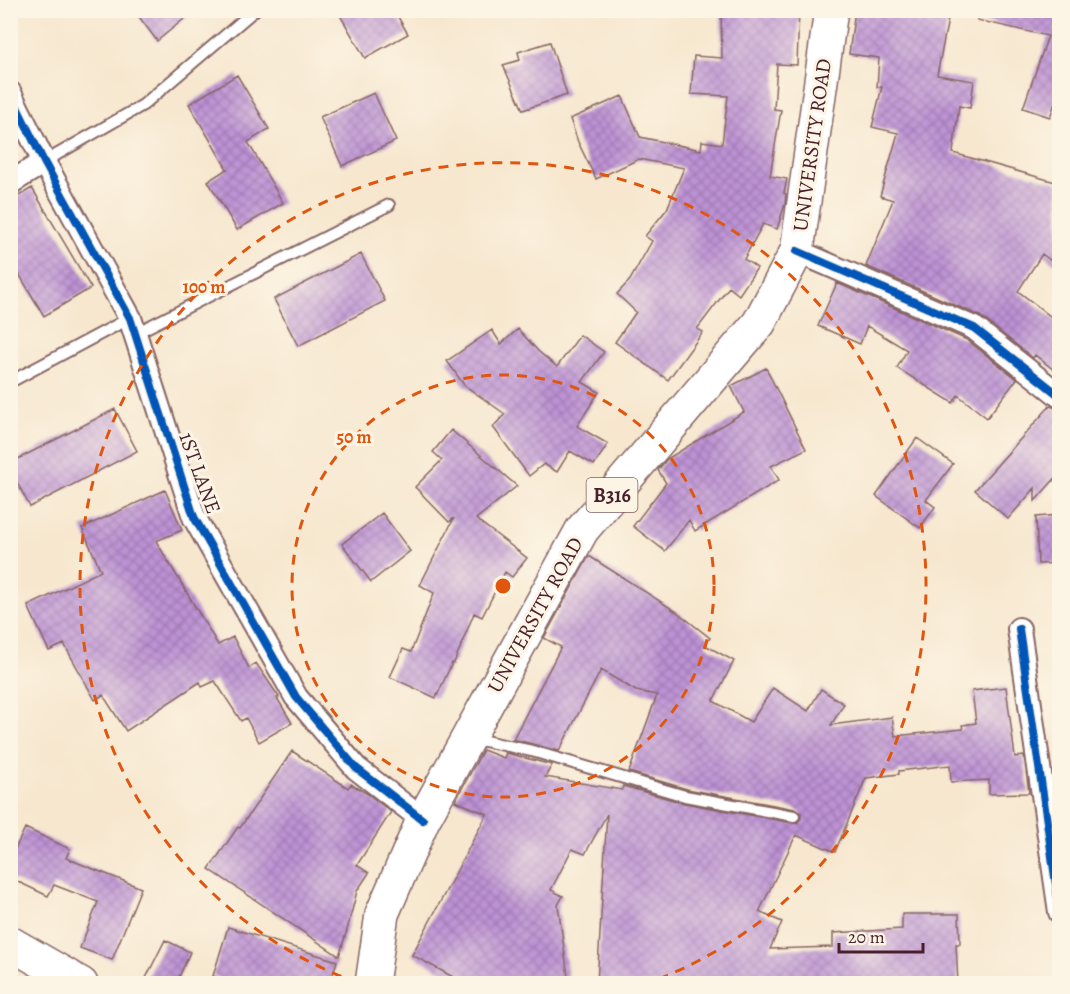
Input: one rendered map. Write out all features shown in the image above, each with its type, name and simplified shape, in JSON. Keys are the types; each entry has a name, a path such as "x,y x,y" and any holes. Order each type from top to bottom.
{"main road":[{"name":"UNIVERSITY ROAD","path":"372,984 382,914 423,820 582,530 759,323 797,251 831,10"},
{"path":"10,943 81,984"}],"street":[{"name":"1ST LANE","path":"10,93 44,162 132,326 194,517 296,698 356,768 423,820"},
{"path":"10,183 44,162"},
{"path":"797,251 974,328 1059,396"},
{"path":"1019,629 1059,912"}],"lane":[{"path":"44,162 143,105 255,10"},
{"path":"10,382 389,205"},
{"path":"468,737 532,751 685,796 794,816"}],"building":[{"path":"134,10 195,10 157,41"},
{"path":"337,10 394,10 408,34 365,58"},
{"path":"721,10 799,10 797,65 777,64 774,109 781,110 770,176 787,179 784,193 786,194 785,204 777,229 763,224 744,259 757,268 739,295 729,287 697,329 703,332 668,380 615,342 636,312 617,294 630,280 652,241 645,236 667,209 684,168 639,159 596,179 578,142 570,119 622,96 640,137 701,150 702,141 722,144 728,96 691,94 694,56 722,58"},
{"path":"855,10 933,10 949,14 937,75 974,81 970,108 959,106 953,153 1059,183 1059,267 1042,254 1018,291 1059,323 1059,374 1035,355 1033,358 980,316 866,266 893,200 880,196 898,133 872,127 882,87 877,87 879,58 849,54"},
{"path":"978,10 1059,10 1059,91 1050,117 1023,108 1048,36 977,20"},
{"path":"550,42 567,95 523,110 503,65 520,60 518,52"},
{"path":"237,75 269,129 248,142 283,203 237,230 208,181 227,169 189,104"},
{"path":"374,93 396,141 342,166 320,117"},
{"path":"32,188 91,288 44,316 10,259 10,201"},
{"path":"361,254 385,301 298,346 274,299"},
{"path":"837,283 967,340 1017,379 987,418 958,395 953,403 897,368 907,350 867,326 860,344 818,326"},
{"path":"518,329 557,367 580,335 604,352 582,382 599,392 577,426 608,444 594,465 570,451 557,472 544,464 529,476 493,427 505,414 464,385 447,361 492,330 501,344"},
{"path":"766,368 806,449 771,466 779,480 695,531 689,520 665,551 633,526 666,483 658,470 667,459 744,412 731,386"},
{"path":"1050,406 1059,409 1059,474 1035,501 1035,488 1008,519 975,490"},
{"path":"115,409 137,451 30,507 10,469 10,463"},
{"path":"451,430 517,486 476,519 527,558 512,577 505,572 482,617 474,613 454,663 436,698 390,677 403,649 411,652 434,593 420,585 454,518 449,522 415,487 442,460 433,452"},
{"path":"917,438 953,464 926,500 935,507 920,528 876,496"},
{"path":"165,490 182,530 156,541 218,645 233,637 249,668 256,663 279,697 277,698 292,723 259,742 246,718 241,721 215,681 202,687 200,682 126,731 103,695 95,700 64,644 49,651 28,606 101,571 82,528"},
{"path":"382,513 410,551 371,582 342,544"},
{"path":"1059,515 1059,563 1038,564 1036,517"},
{"path":"589,556 677,612 710,638 705,645 734,661 713,701 751,722 773,688 808,711 821,689 844,704 831,725 892,717 895,736 963,729 962,725 976,723 972,691 1006,687 1015,757 1024,756 1029,793 989,794 989,780 951,782 950,765 899,771 899,774 866,778 835,852 796,835 759,912 782,922 770,949 833,947 833,933 902,929 902,914 959,914 960,944 956,944 958,984 597,984 607,814 585,854 572,849 551,890 563,896 558,905 569,984 466,984 412,955 487,814 455,801 483,750 504,758 506,753 552,765 545,777 622,790 623,786 684,803 793,823 797,823 801,818 801,813 795,809 687,789 629,772 657,695 636,691 601,670 559,751 513,739 561,647 544,638"},
{"path":"292,751 348,788 351,784 368,794 391,812 357,865 369,873 357,891 339,956 209,869"},
{"path":"25,828 70,849 66,858 141,888 112,960 80,948 98,902 54,885 48,896 10,878 10,860"},
{"path":"228,927 337,961 330,984 236,984 213,976"},
{"path":"165,940 190,952 176,984 143,984"}],"cycle path":[{"path":"10,93 44,162 130,318 194,517 296,697 356,768 423,820"},
{"path":"797,251 974,328 1060,396"},
{"path":"1019,629 1060,912"}]}
